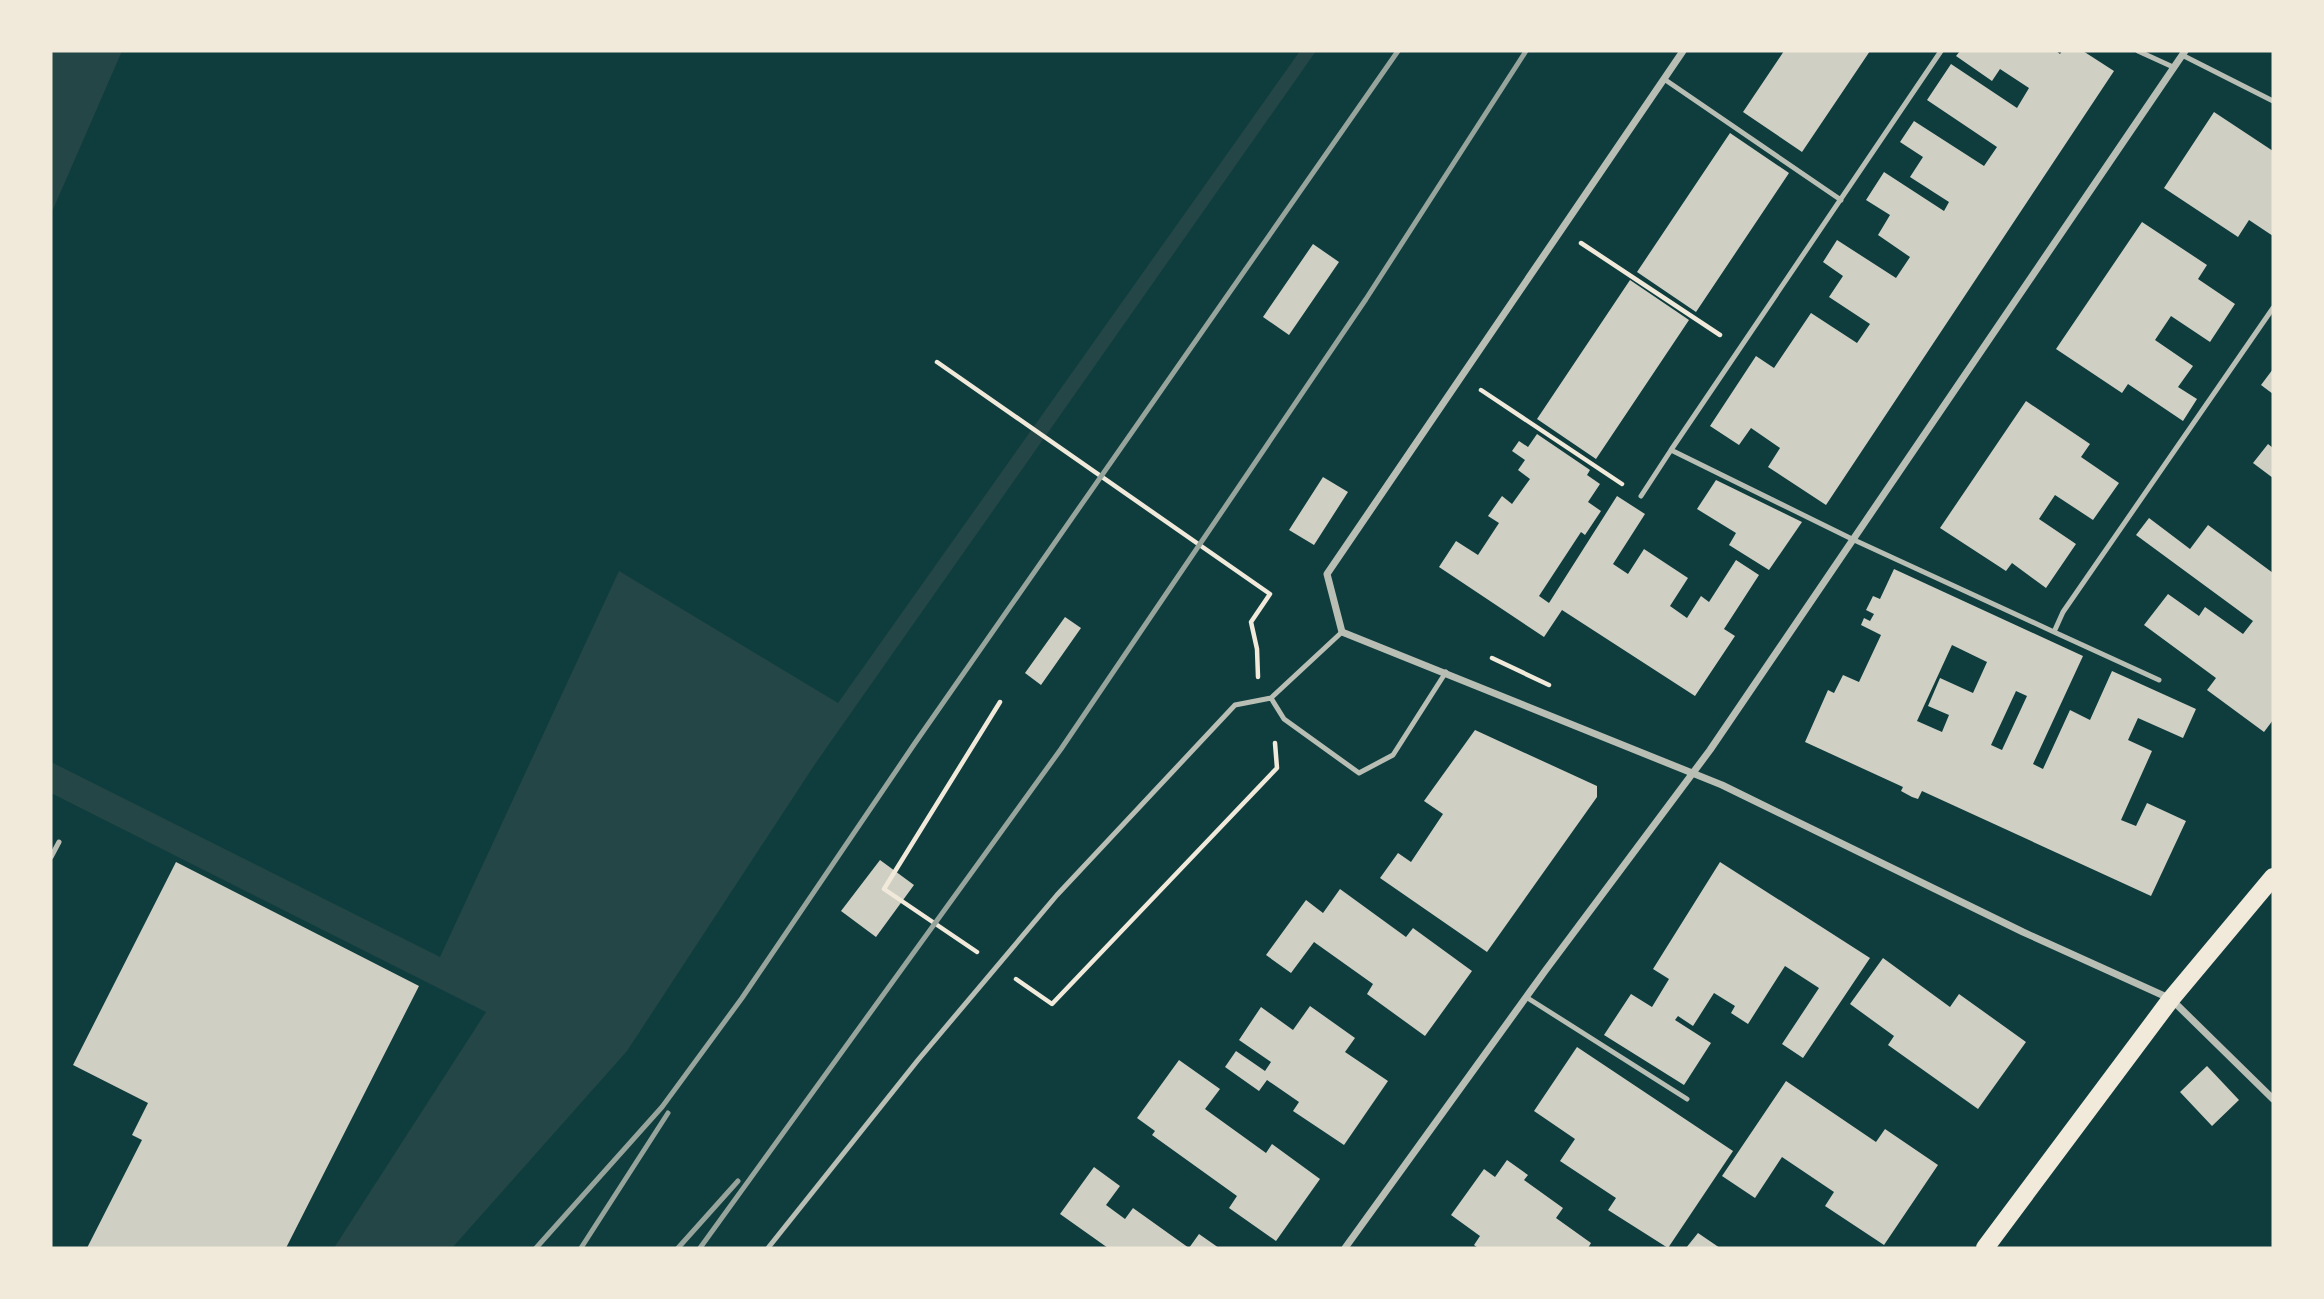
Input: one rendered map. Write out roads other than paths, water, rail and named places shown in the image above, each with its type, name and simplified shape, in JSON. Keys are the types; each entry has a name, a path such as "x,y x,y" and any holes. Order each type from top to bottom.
{"main road":[{"path":"1985,1248 2171,999 2273,877"}],"street":[{"path":"1683,51 1327,574 1342,632 1722,785 2023,932 2171,999 2273,1098"},
{"path":"1345,1248 1692,773 2183,53"}],"lane":[{"path":"1641,496 1941,51"},
{"path":"2138,51 2172,67"},
{"path":"2183,53 2273,101"},
{"path":"1664,79 1841,200"},
{"path":"2054,632 2063,612 2273,308"},
{"path":"1671,450 1852,539 2159,680"},
{"path":"768,1248 918,1060 1057,895 1235,705 1271,698 1342,632"},
{"path":"1271,698 1284,719 1359,773 1393,755 1446,672"},
{"path":"51,857 59,842"},
{"path":"1526,997 1687,1099"}],"railway":[{"path":"536,1248 662,1107 742,998 915,743 1398,51"},
{"path":"700,1248 1061,749 1366,299 1526,51"},
{"path":"581,1248 668,1113"},
{"path":"678,1248 738,1181"}]}
